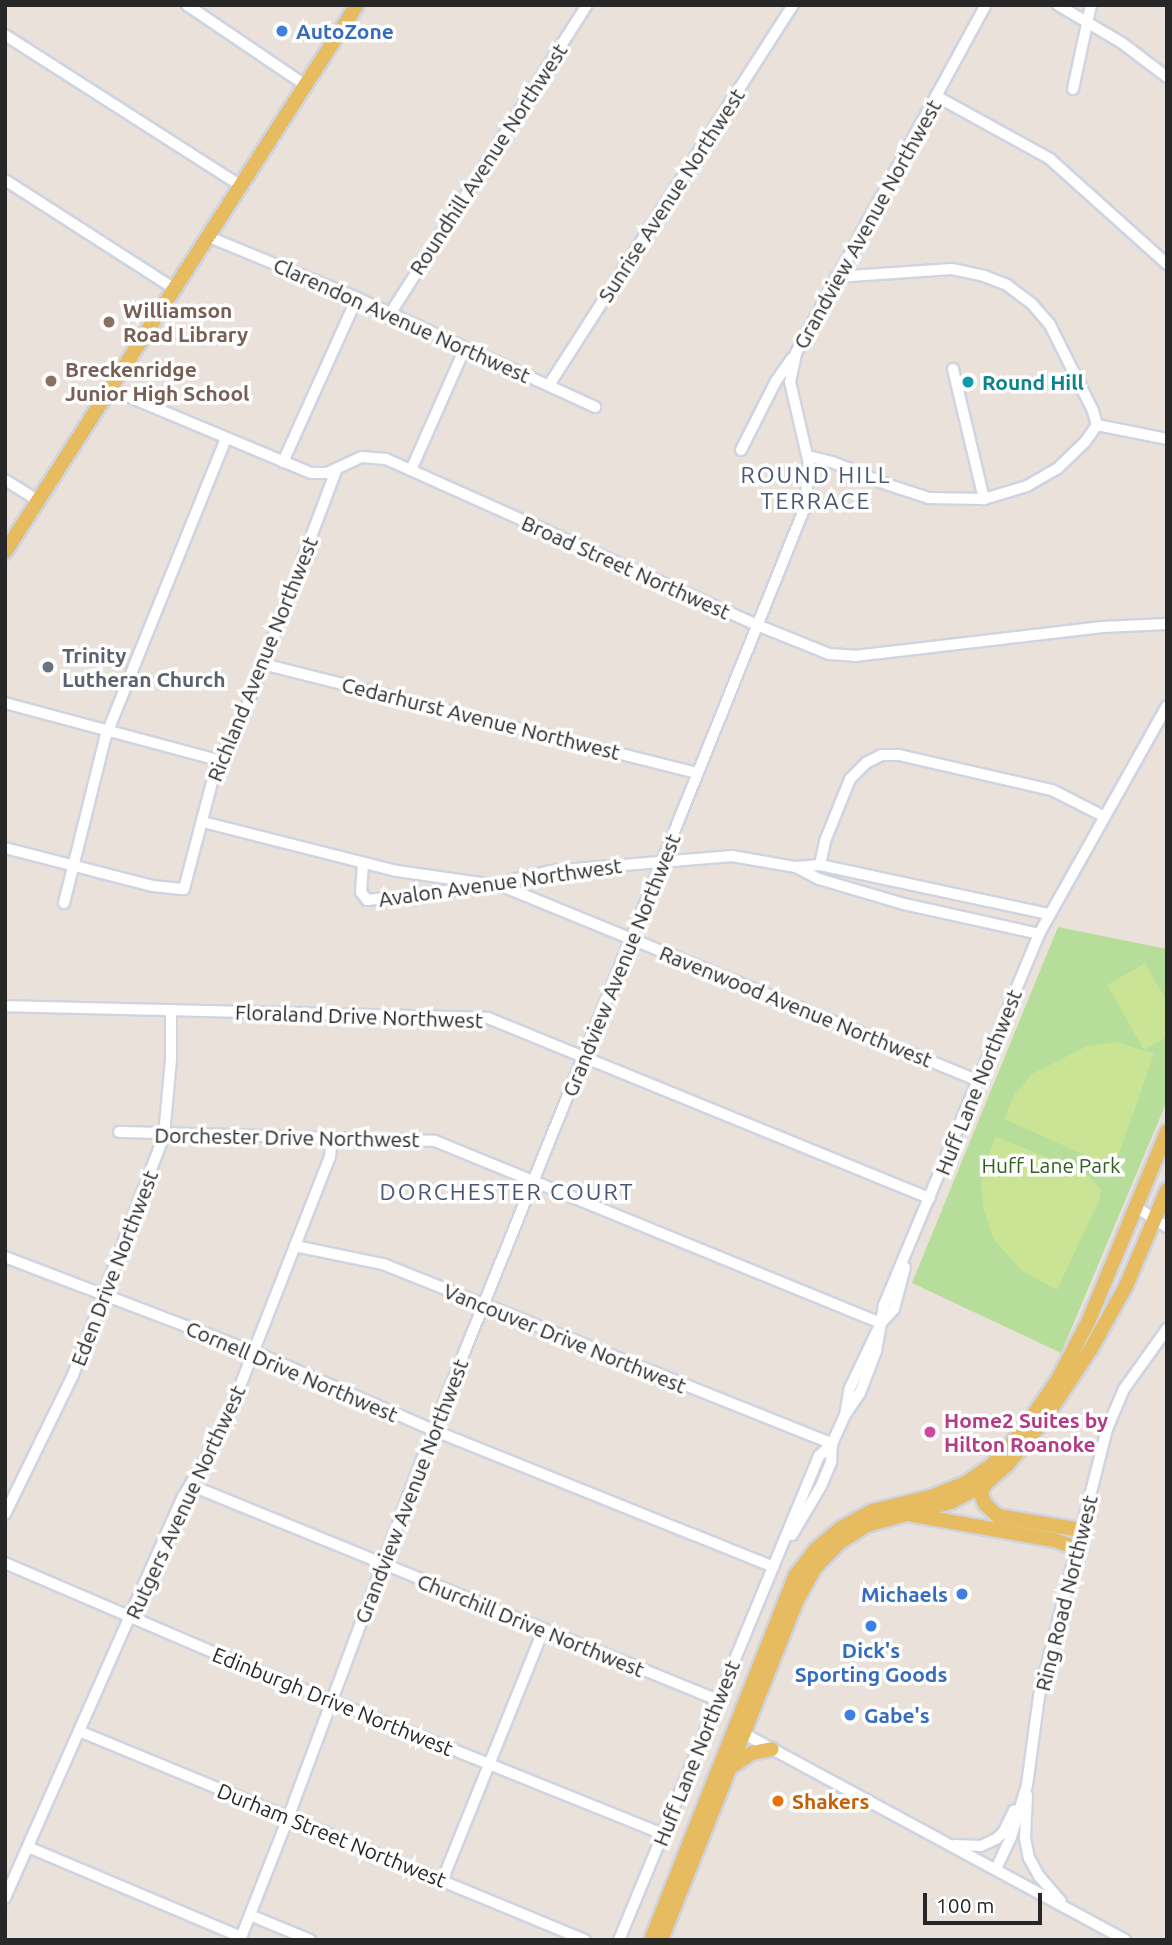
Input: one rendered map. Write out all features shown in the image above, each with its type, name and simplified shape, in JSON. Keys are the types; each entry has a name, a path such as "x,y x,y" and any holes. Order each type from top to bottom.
{"main road":[{"path":"5,552 357,5"},
{"path":"661,1940 733,1766 739,1731 787,1591 804,1563 827,1538 856,1518 888,1506 950,1491 992,1465 1041,1407 1084,1331 1167,1132"},
{"path":"651,1940 739,1731 797,1600 814,1569 853,1533 901,1513 951,1502 985,1484 1026,1444 1056,1403 1126,1286 1162,1218 1167,1190"},
{"path":"1056,1403 1087,1339 1084,1331"},
{"path":"985,1484 982,1497 989,1510 998,1516 1081,1530"},
{"path":"901,1513 1054,1540 1077,1548"},
{"path":"733,1766 752,1753 772,1749"}],"street":[{"path":"187,5 305,85"},
{"name":"Roundhill Avenue Northwest","path":"390,314 587,5"},
{"name":"Sunrise Avenue Northwest","path":"549,385 793,5"},
{"name":"Grandview Avenue Northwest","path":"240,1938 289,1818 433,1430 805,506 809,478 808,456 791,394 791,370 796,353 986,5"},
{"path":"1058,5 1087,21 1167,78"},
{"path":"1073,89 1091,5"},
{"path":"5,35 241,186"},
{"path":"936,96 1050,159 1167,264"},
{"path":"5,180 175,289"},
{"name":"Clarendon Avenue Northwest","path":"209,237 357,298 595,407"},
{"path":"836,277 952,269 984,276 1007,285 1032,304 1050,325 1093,411 1097,425"},
{"path":"283,462 357,298"},
{"path":"411,470 465,348"},
{"path":"741,450 776,381 796,353"},
{"path":"953,369 984,499"},
{"name":"Broad Street Northwest","path":"110,389 226,439 319,474 369,456 411,470 817,650 855,656 1113,626 1167,624"},
{"path":"1097,425 1167,439"},
{"path":"808,456 832,461 888,485 929,498 984,499 1027,486 1057,469 1085,442 1097,425"},
{"path":"64,903 108,730 226,439"},
{"name":"Richland Avenue Northwest","path":"74,865 153,886 184,889 215,771 228,756 336,470"},
{"path":"5,480 38,501"},
{"name":"Cedarhurst Avenue Northwest","path":"263,664 698,773"},
{"path":"5,702 221,761"},
{"name":"Huff Lane Northwest","path":"619,1940 819,1456 832,1444 845,1415 850,1388 881,1323 884,1305 909,1251 1038,933 1167,706"},
{"path":"820,865 825,841 850,779 866,763 882,755 911,757 1052,790 1103,816"},
{"path":"203,822 363,864 424,876 496,884"},
{"path":"5,848 74,865"},
{"name":"Avalon Avenue Northwest","path":"363,864 361,892 368,900 496,884 551,871 732,856 796,867 820,865 1048,914"},
{"name":"Avalon Avenue Northwest","path":"796,867 819,879 904,904 1038,933"},
{"name":"Ravenwood Avenue Northwest","path":"496,884 979,1081"},
{"name":"Floraland Drive Northwest","path":"5,1006 477,1016 930,1198"},
{"name":"Eden Drive Northwest","path":"5,1514 73,1375 164,1135 170,1082 170,1010"},
{"name":"Dorchester Drive Northwest","path":"119,1132 435,1141 881,1323"},
{"name":"Rutgers Avenue Northwest","path":"5,1898 190,1485 224,1427 330,1157 332,1139"},
{"path":"1136,1207 1162,1218"},
{"name":"Vancouver Drive Northwest","path":"295,1246 383,1264 832,1444"},
{"name":"Cornell Drive Northwest","path":"5,1257 254,1353 433,1430 773,1567"},
{"name":"Ring Road Northwest","path":"996,1869 1012,1837 1027,1785 1036,1712 1081,1530 1115,1408 1138,1367 1167,1329"},
{"name":"Churchill Drive Northwest","path":"190,1485 542,1631 718,1700"},
{"name":"Edinburgh Drive Northwest","path":"5,1563 130,1617 662,1834"},
{"path":"442,1881 542,1631"},
{"name":"Durham Street Northwest","path":"79,1731 585,1940"},
{"path":"739,1731 1125,1940"},
{"path":"949,1844 981,1846 996,1839 1003,1833 1027,1785"},
{"path":"1027,1785 1025,1838 1029,1858 1039,1876 1066,1907"},
{"path":"28,1847 240,1938"},
{"path":"250,1915 310,1940"}],"green space":[{"name":"Huff Lane Park","path":"1058,927 1167,949 1167,1101 1061,1353 912,1283"},
{"path":"1145,963 1167,1002 1167,1037 1144,1050 1107,985"},
{"path":"1117,1042 1154,1054 1114,1168 1004,1119 1014,1095 1032,1074 1087,1046"},
{"path":"995,1136 1087,1174 1101,1190 1099,1201 1057,1290 1022,1271 994,1240 984,1210 981,1183"}],"place":[{"name":"AutoZone","path":"282,31"},
{"name":"Williamson Road Library","path":"109,322"},
{"name":"Breckenridge Junior High School","path":"51,381"},
{"name":"Round Hill","path":"968,382"},
{"name":"Trinity Lutheran Church","path":"48,667"},
{"name":"Home2 Suites by Hilton Roanoke","path":"930,1432"},
{"name":"Michaels","path":"962,1594"},
{"name":"Dick's Sporting Goods","path":"871,1626"},
{"name":"Gabe's","path":"850,1715"},
{"name":"Shakers","path":"778,1801"}],"district":[{"name":"ROUND HILL TERRACE","path":"816,488"},
{"name":"DORCHESTER COURT","path":"507,1192"}]}
